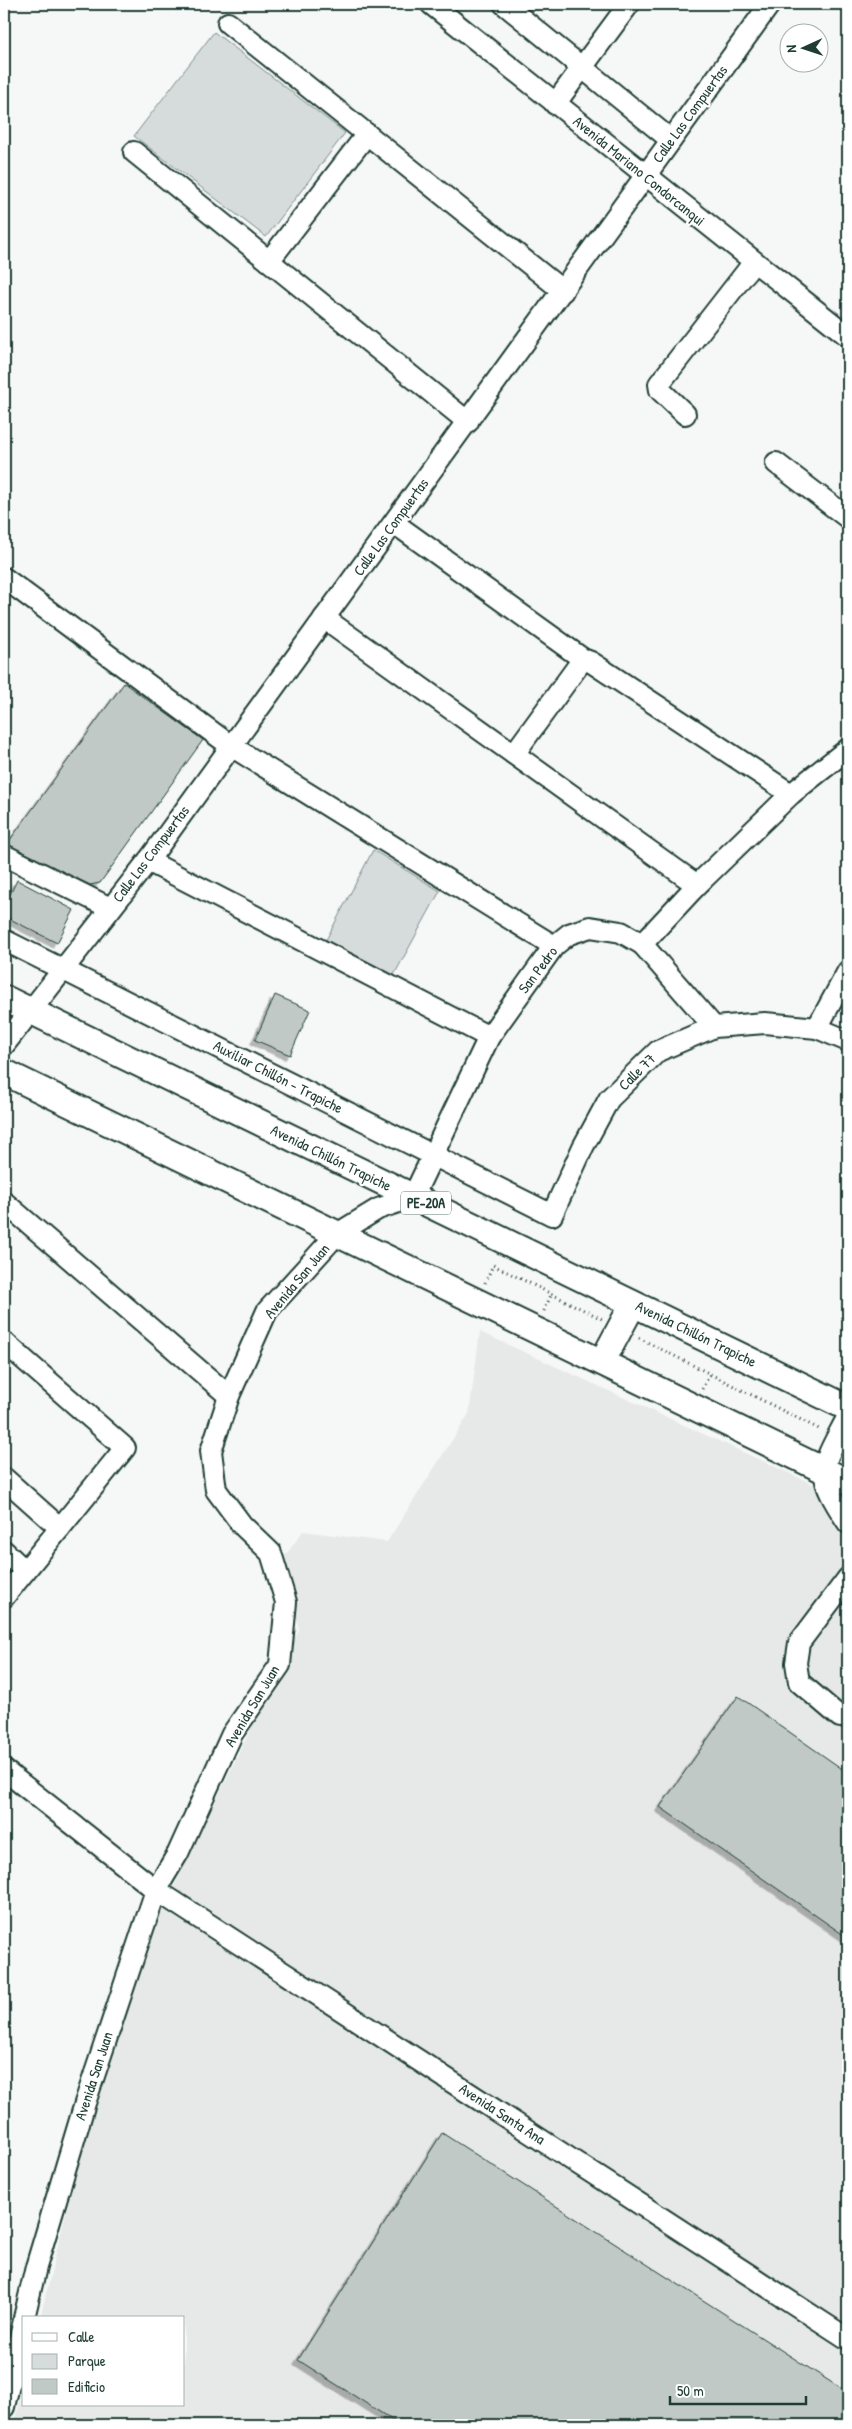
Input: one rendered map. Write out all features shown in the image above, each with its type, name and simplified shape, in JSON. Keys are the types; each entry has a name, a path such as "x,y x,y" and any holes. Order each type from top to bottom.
{"main road":[{"name":"Avenida Chillón Trapiche","path":"4,998 848,1408"},
{"path":"4,1072 848,1482"},
{"path":"602,1362 633,1304"}],"street":[{"name":"Avenida Mariano Condorcanqui","path":"431,4 848,336"},
{"path":"504,4 671,140"},
{"path":"556,104 629,4"},
{"name":"Calle Las Compuertas","path":"4,1045 148,861 564,291 770,4"},
{"path":"228,23 564,291"},
{"path":"269,261 367,134"},
{"path":"134,152 468,422"},
{"path":"685,414 660,390 659,384 754,262"},
{"path":"776,463 848,518"},
{"path":"394,523 583,659 591,662 791,794"},
{"path":"4,578 231,746 554,946"},
{"path":"324,618 697,885"},
{"path":"514,754 583,659"},
{"path":"642,944 697,885 791,794 848,749"},
{"path":"4,855 110,908"},
{"path":"148,861 489,1037"},
{"name":"San Pedro","path":"413,1197 489,1037 554,946 569,934 590,927 621,932 642,944 714,1027"},
{"name":"Auxiliar Chillón - Trapiche","path":"4,940 552,1215"},
{"path":"817,1028 848,971"},
{"name":"Calle 77","path":"552,1215 583,1147 609,1099 658,1051 714,1027 765,1023 817,1028 848,1041"},
{"name":"Avenida San Juan","path":"25,2316 36,2267 85,2104 156,1890 178,1853 232,1734 280,1665 286,1602 271,1553 242,1525 216,1490 212,1451 228,1396 267,1311 337,1234 378,1209 413,1197"},
{"path":"4,1202 228,1396"},
{"path":"4,1342 125,1448 4,1597"},
{"path":"848,1416 824,1470 825,1484 848,1523"},
{"path":"4,1478 60,1528"},
{"path":"4,1551 25,1571"},
{"path":"840,1717 799,1682 796,1663 799,1643 848,1578"},
{"name":"Avenida Santa Ana","path":"4,1770 156,1890 848,2339"},
{"name":"Avenida San Juan","path":"4,2407 22,2328"}],"path":[{"path":"476,1302 493,1265 837,1438"}],"shaded area":[{"path":"480,1332 848,1500 848,2425 14,2425 22,2393 22,2406 185,2406 185,2316 40,2316 85,2136 159,1917 299,1630 285,1556 303,1531 387,1542 469,1414"}],"green space":[{"path":"214,32 345,133 266,237 134,136"},
{"path":"373,850 440,891 394,975 326,940"}],"building":[{"path":"124,683 203,740 100,883 90,885 7,844"},
{"path":"17,880 74,910 57,943 4,916 4,907"},
{"path":"275,995 310,1010 290,1055 255,1040"},
{"path":"738,1696 848,1773 848,1938 660,1807"},
{"path":"442,2133 848,2393 848,2425 400,2425 298,2360"}]}
